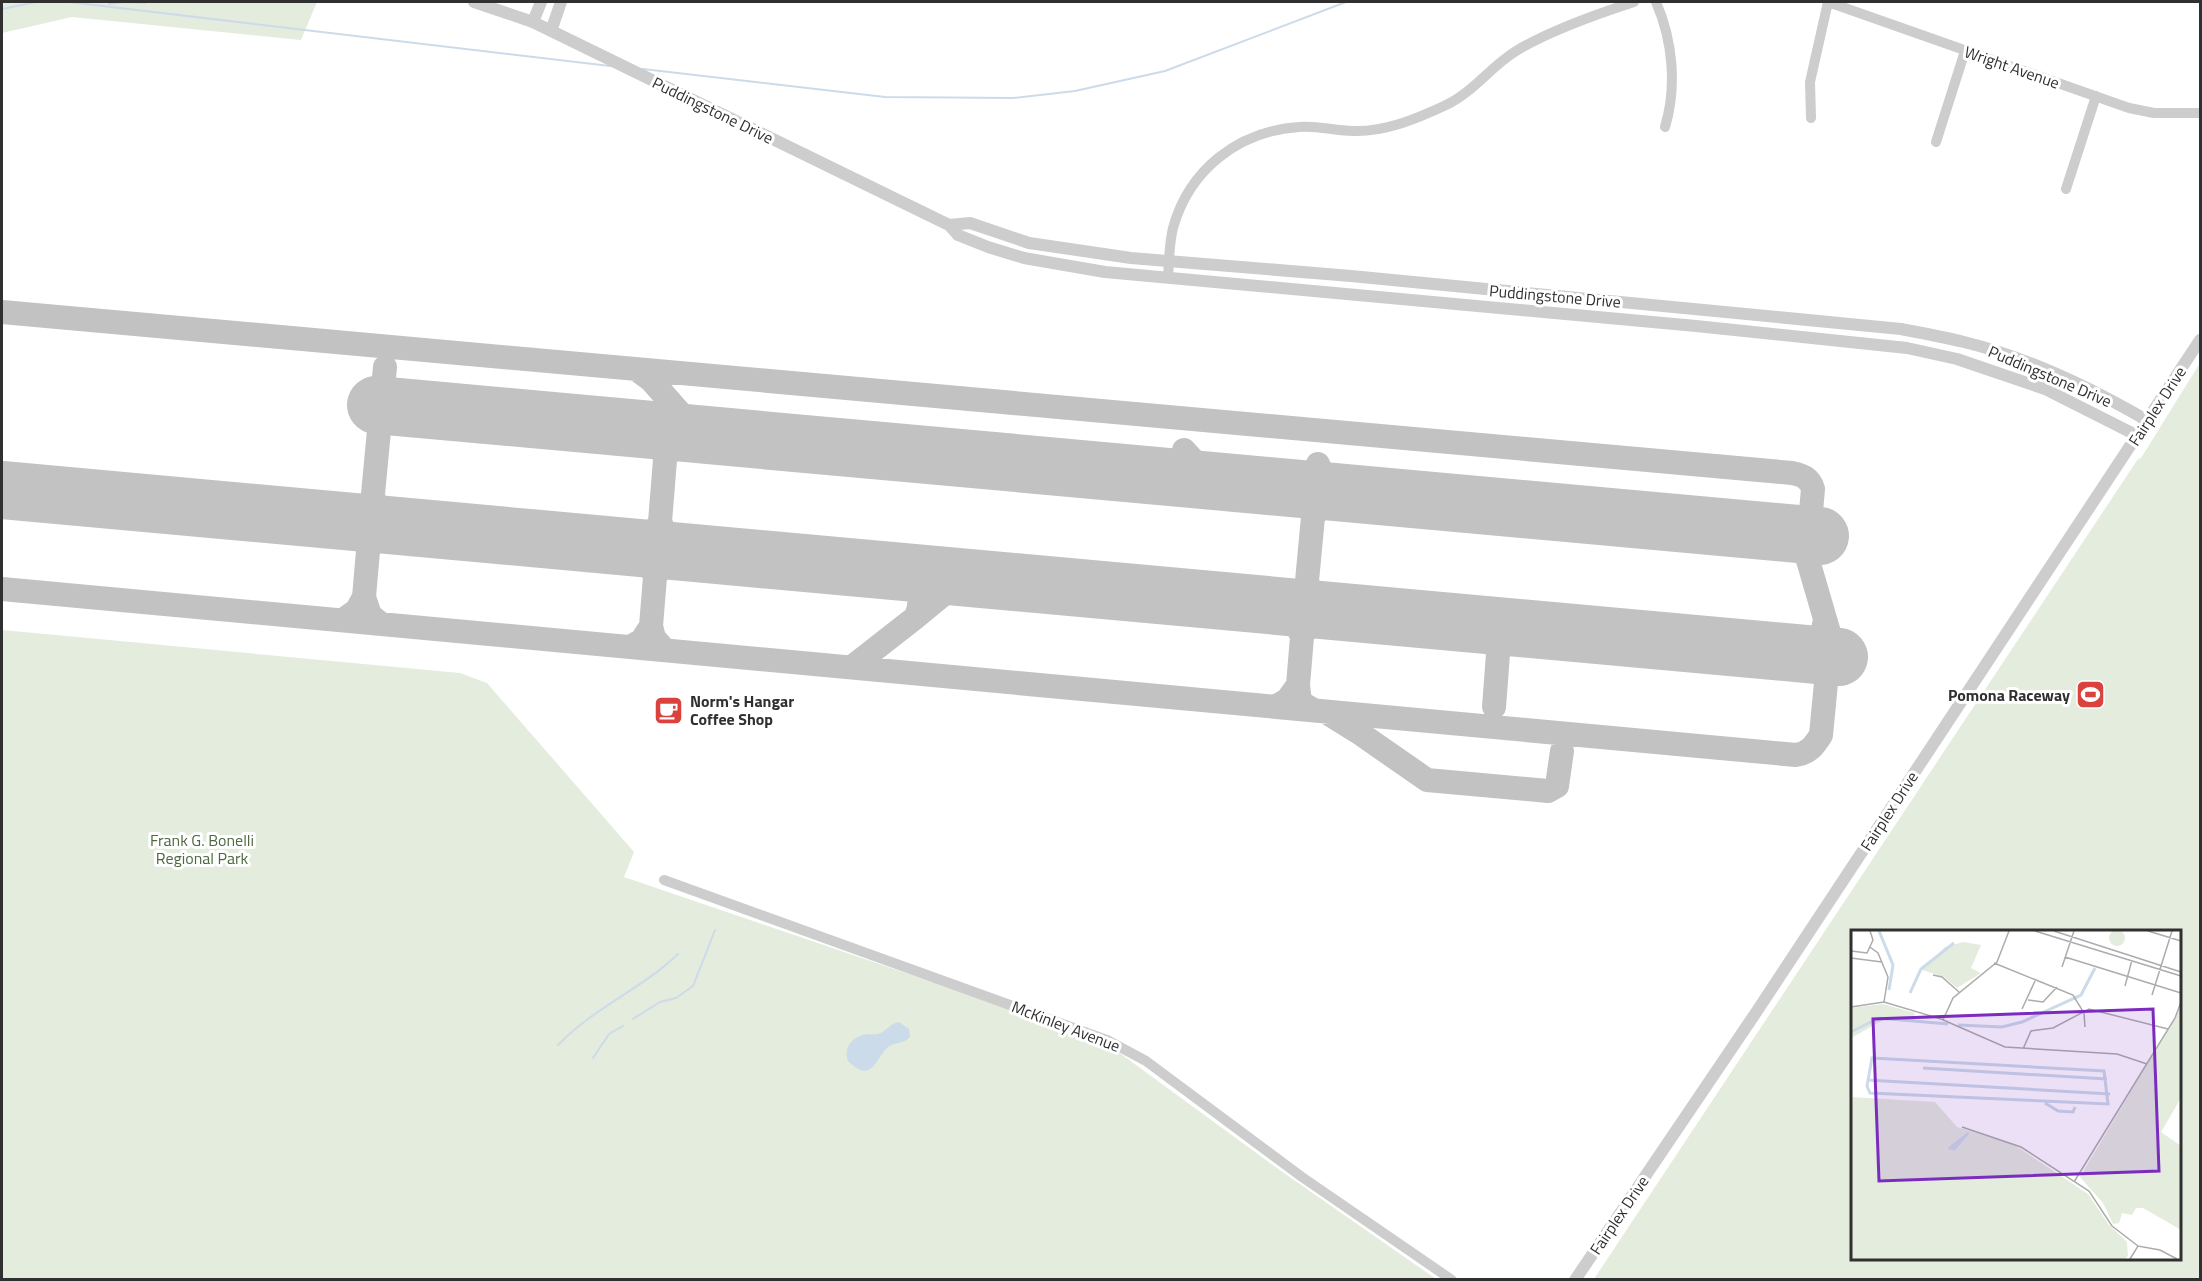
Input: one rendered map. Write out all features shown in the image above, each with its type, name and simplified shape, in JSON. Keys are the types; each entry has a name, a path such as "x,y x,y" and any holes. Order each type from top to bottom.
{"street":[{"name":"Puddingstone Drive","path":"474,2 532,22 632,70 949,225 958,236 1024,258 1105,272 1707,327 1907,348 1957,359 2045,389 2138,436"},
{"path":"532,22 541,2"},
{"path":"550,31 561,2"},
{"path":"1168,278 1173,229 1178,213 1193,184 1219,156 1240,142 1276,129 1301,126 1355,132 1408,122 1445,106 1463,95 1501,61 1516,51 1559,31 1634,2"},
{"path":"1656,2 1671,46 1671,107 1665,128"},
{"path":"1811,118 1810,82 1828,2"},
{"name":"Wright Avenue","path":"1828,2 2129,108 2154,113 2200,113"},
{"path":"1936,142 1965,51"},
{"path":"2066,189 2096,96"},
{"name":"Puddingstone Drive","path":"949,225 970,223 1029,243 1169,262 1351,276 1901,329 1965,342 2009,356 2058,376 2148,421"},
{"name":"Fairplex Drive","path":"1575,1280 1757,1011 2200,340"},
{"name":"McKinley Avenue","path":"664,880 1127,1049 1302,1177 1452,1280"},
{"path":"1580,1280 1589,1259"}],"green space":[{"path":"2,2 317,2 301,40 72,17 2,33"},
{"name":"Pomona Raceway","path":"2200,363 2200,1279 1594,1279 2138,459 2141,458"},
{"name":"Frank G. Bonelli Regional Park","path":"2,630 460,673 487,683 634,852 624,877 1061,1026 1121,1054 1274,1166 1436,1279 2,1279"}],"water":[{"path":"899,1022 909,1029 910,1037 888,1047 872,1068 863,1071 848,1061 848,1046 854,1039 863,1035 881,1033"}],"waterway":[{"path":"2,9 36,2"},
{"path":"69,2 610,66"},
{"path":"643,69 885,97 1013,98 1075,91 1165,71 1346,2"},
{"path":"109,4 145,3"},
{"path":"633,1019 660,1002 676,998 693,986 715,930"},
{"path":"558,1045 586,1020 649,978 678,954"},
{"path":"593,1058 609,1034 623,1026"}],"taxiway":[{"path":"2,312 1792,473 1805,478 1813,489 1807,557 1830,641 1821,735 1811,748 1796,755 2,589"},
{"path":"373,494 385,367"},
{"path":"636,369 651,380 695,430 705,435"},
{"path":"636,429 647,434 659,444 665,460 673,446 682,439 709,435"},
{"path":"1167,476 1181,470 1186,460 1184,450 1202,470 1227,482"},
{"path":"660,522 665,460"},
{"path":"1288,488 1306,479 1318,464 1324,479 1342,493"},
{"path":"1288,488 1306,499 1313,517 1326,500 1342,493"},
{"path":"398,526 381,514 373,494 372,500 363,512 346,522 363,538 368,551 377,538 399,527"},
{"path":"1307,581 1313,517"},
{"path":"624,547 646,539 654,532 660,521 668,542 686,553"},
{"path":"624,547 644,558 655,577 665,561 686,553"},
{"path":"364,597 368,551"},
{"path":"895,571 914,584 917,589 920,601 916,617 956,584 984,579"},
{"path":"651,626 655,577"},
{"path":"1282,606 1298,596 1307,581 1312,595 1324,610"},
{"path":"343,620 357,610 364,597 370,615 380,623"},
{"path":"1278,606 1294,618 1302,637 1308,624 1328,610"},
{"path":"852,667 916,617"},
{"path":"1805,655 1821,638 1825,620"},
{"path":"1474,624 1490,637 1498,654 1502,646 1521,629"},
{"path":"632,646 642,640 651,626 654,638 664,649"},
{"path":"1298,685 1302,637"},
{"path":"1494,707 1498,654"},
{"path":"1277,706 1288,699 1298,685 1300,702 1312,709"},
{"path":"1329,714 1427,780 1548,791 1557,786 1562,751"}],"runway":[{"path":"376,405 1820,536"},
{"path":"2,490 1839,657"}],"place":[{"name":"Pomona Raceway","path":"2091,695"},
{"name":"Norm's Hangar Coffee Shop","path":"669,710"}]}
